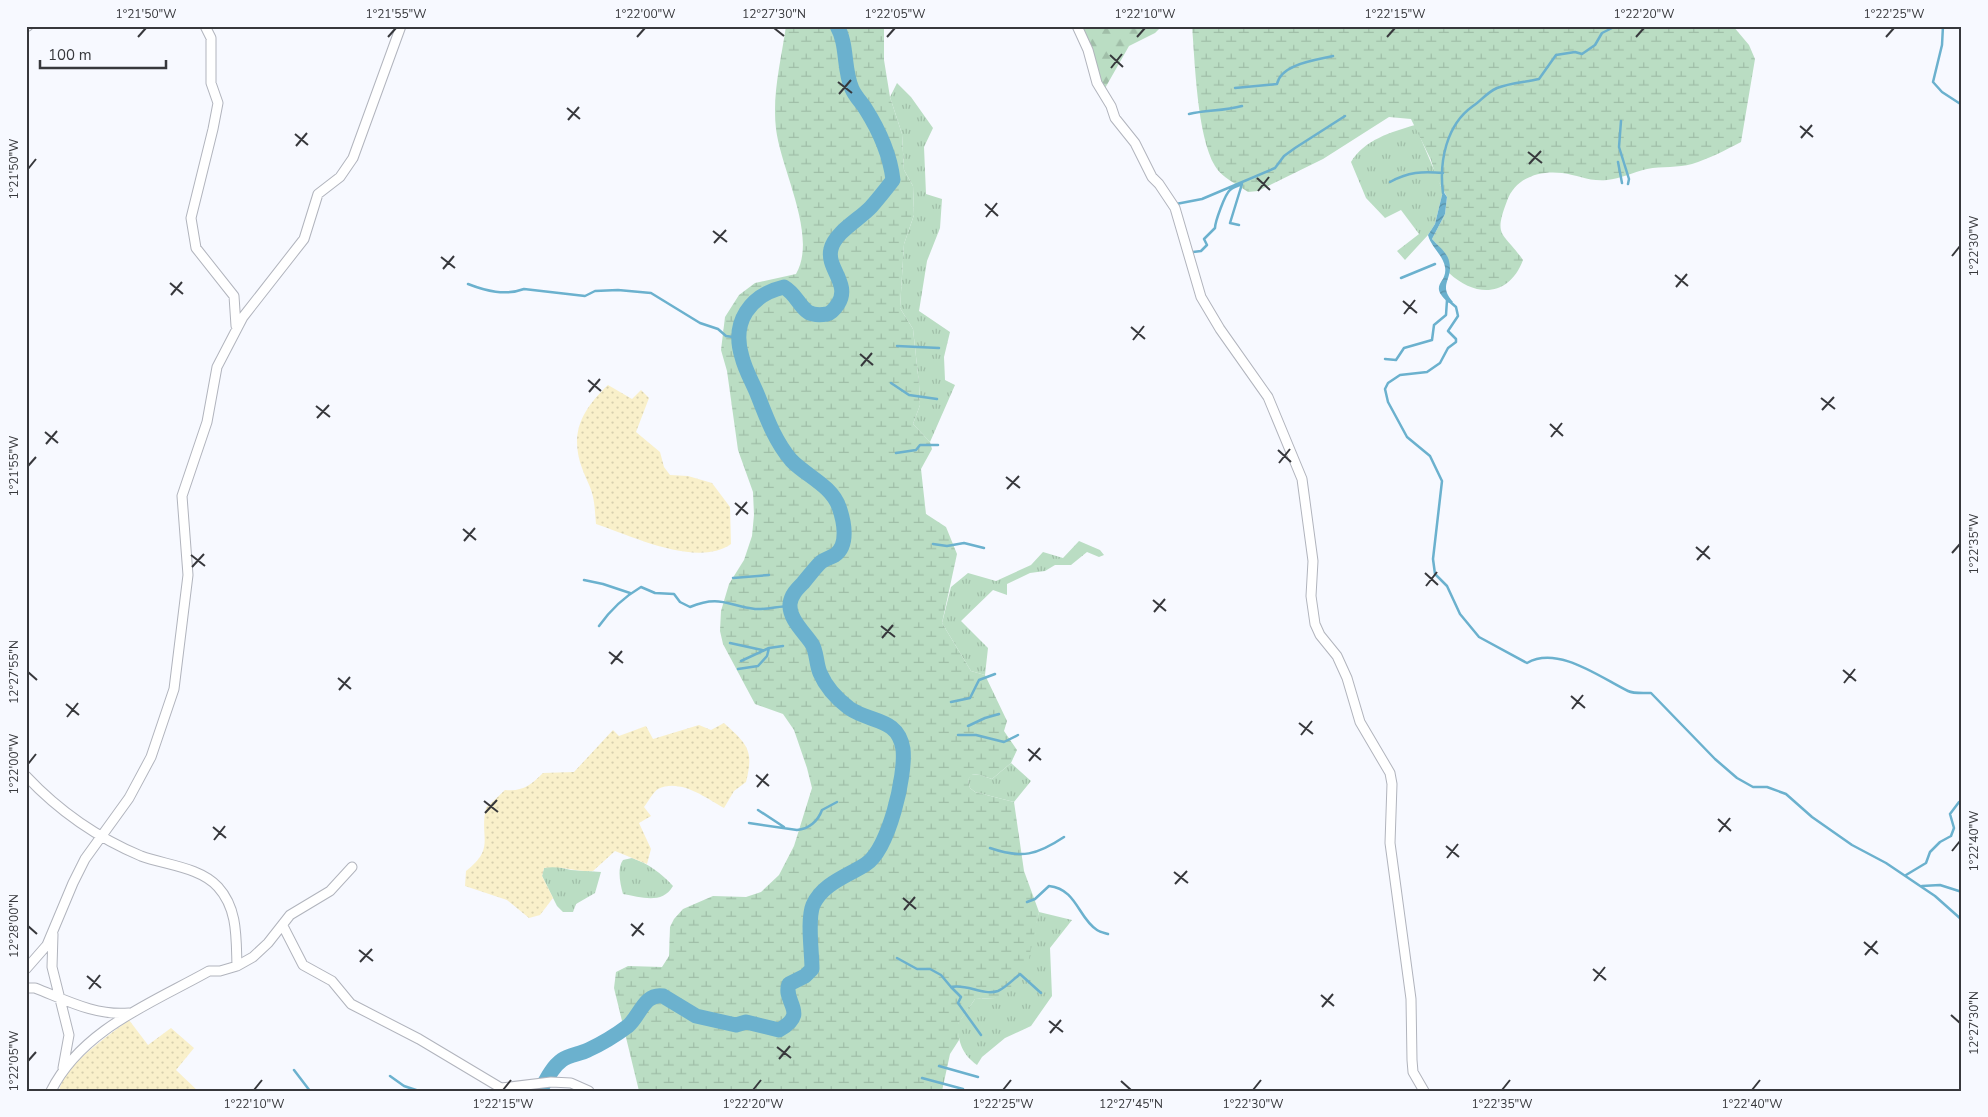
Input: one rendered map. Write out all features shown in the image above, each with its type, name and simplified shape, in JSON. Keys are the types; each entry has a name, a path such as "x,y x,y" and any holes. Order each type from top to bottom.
{"street":[{"path":"205,26 211,38 211,83 218,103 191,218 192,233 196,248 234,296 237,310 236,329"},
{"path":"26,969 47,945 85,859 129,798 151,757 174,689 188,574 182,496 207,422 217,367 236,329 265,287 304,239 318,194 340,176 353,158 400,26"},
{"path":"1077,26 1088,50 1097,83 1112,106 1116,118 1134,143 1152,177 1175,208 1201,297 1220,329 1268,397 1302,479 1313,561 1311,596 1315,624 1320,635 1337,656 1347,678 1360,722 1390,773 1392,784 1390,843 1411,999 1413,1072 1424,1091"},
{"path":"26,776 46,798 102,836 141,856 181,868 208,879 218,886 227,899 236,920 237,966"},
{"path":"51,1091 62,1071 90,1042 114,1023 209,971 220,971 237,966 253,956 283,926 290,915 330,891 352,867"},
{"path":"283,926 303,965 332,981 351,1004 418,1039 500,1088 551,1082 571,1083 589,1091"},
{"path":"53,932 52,967 69,1035 62,1071"},
{"path":"26,988 35,988 106,1014 132,1013"}],"green space":[{"path":"786,26 884,26 884,60 890,97 902,134 904,170 913,186 914,215 904,244 900,308 913,329 920,405 913,424 930,442 932,449 921,469 926,514 946,527 957,554 942,623 971,671 985,675 1007,721 1004,731 1017,750 1011,763 992,779 972,774 968,780 970,788 975,792 1014,802 1024,871 1039,912 1028,963 1009,991 995,998 975,999 958,1024 959,1040 950,1054 942,1091 639,1091 614,988 616,972 628,966 662,967 669,956 670,927 683,909 713,896 746,897 761,892 779,875 794,846 812,788 794,730 783,714 755,704 723,644 720,631 721,611 729,584 744,560 752,536 754,515 753,492 738,450 727,371 721,350 725,317 739,295 755,283 796,274 802,259 801,222 779,145 775,116 778,78"},
{"path":"1077,26 1162,26 1155,33 1129,46 1104,90"},
{"path":"1192,26 1733,26 1749,45 1755,59 1741,142 1692,164 1647,169 1612,179 1595,180 1553,172 1537,174 1522,181 1511,193 1507,201 1501,228 1502,234 1523,260 1517,272 1501,287 1481,290 1470,287 1449,273 1445,254 1432,239 1445,214 1447,197 1436,177 1431,160 1411,119 1389,117 1323,159 1258,191 1248,192 1221,174 1209,153 1204,137 1198,98"},
{"path":"897,83 911,97 933,128 924,147 926,194 942,199 940,228 927,261 919,311 950,332 944,357 945,380 955,385 930,442 913,424 920,405 913,329 900,308 904,244 914,215 913,186 904,170 902,134 890,97"},
{"path":"1415,125 1443,191 1435,224 1428,235 1405,260 1397,251 1419,234 1401,210 1385,218 1366,198 1351,162 1356,154 1371,142"},
{"path":"1079,541 1100,550 1104,555 1099,557 1087,552 1071,565 1055,565 1045,571 1030,573 1007,584 1007,595 993,590 961,621 988,648 985,675 971,671 942,623 951,587 968,573 996,581 1031,565 1043,552 1063,558"},
{"path":"1011,763 1031,781 1014,802 975,792 970,788 968,780 971,774 992,779"},
{"path":"632,858 654,869 673,886 663,896 657,898 644,898 623,894 620,881 621,863 623,860"},
{"path":"554,866 571,870 601,872 595,893 576,904 573,912 563,912 557,906 542,876 544,868"},
{"path":"1039,912 1072,920 1050,948 1052,996 1031,1026 1005,1038 982,1057 977,1065 962,1048 957,1025 975,999 995,998 1034,931"}],"sand":[{"path":"608,385 632,399 641,390 649,398 636,432 660,452 664,467 670,475 688,476 712,483 730,507 731,544 717,551 701,553 683,551 664,548 596,524 593,497 578,455 577,443 578,432 585,412"},
{"path":"724,723 739,737 747,749 749,762 746,782 734,791 724,808 684,788 666,786 656,790 644,807 651,816 639,823 651,849 647,864 615,851 593,871 556,867 544,868 542,876 553,898 540,915 529,918 507,900 465,886 466,871 481,856 484,849 484,818 486,808 505,790 516,790 526,787 543,773 574,772 613,730 619,736 646,726 653,739 699,725 711,730"},
{"path":"129,1020 148,1045 171,1028 194,1048 176,1070 198,1091 59,1091 69,1071 78,1061"}],"water":[{"path":"1443,191 1447,197 1445,214 1432,239 1444,252 1449,261 1450,267 1446,291 1453,302 1449,303 1443,297 1439,288 1445,273 1444,263 1428,235 1435,224"}],"waterway":[{"path":"540,1091 558,1063 568,1057 593,1048 619,1033 632,1022 651,998 657,996 663,996 696,1016 736,1025 746,1022 779,1030 788,1024 793,1018 794,1013 789,996 789,984 805,976 812,969 810,927 813,905 817,897 829,886 866,864 874,856 889,828 894,811 902,776 903,749 900,739 889,726 857,713 840,701 832,692 820,673 814,647 794,620 790,610 793,595 820,563 835,555 842,545 844,526 839,507 830,493 797,466 780,445 745,367 739,344 741,322 746,312 753,303 772,291 784,287 812,314 827,314 835,308 841,297 842,290 830,256 833,243 843,231 871,207 893,180 887,152 870,116 855,94 849,81 843,41 837,26"},
{"path":"1443,193 1442,169 1446,145 1456,123 1464,114 1497,88 1539,79 1556,55 1575,52 1582,54 1595,45 1602,33 1616,26"},
{"path":"1943,26 1942,45 1933,82 1942,92 1962,105"},
{"path":"1235,88 1277,84 1280,77 1292,67 1333,56"},
{"path":"1189,114 1242,106"},
{"path":"1176,204 1202,199 1275,168 1284,156 1345,116"},
{"path":"1621,121 1619,147 1629,179 1628,184"},
{"path":"1618,162 1622,183"},
{"path":"1390,182 1415,173 1443,173"},
{"path":"1239,225 1230,223 1242,184"},
{"path":"1193,252 1201,251 1207,245 1204,239 1215,228 1228,193 1233,188 1242,184"},
{"path":"1401,278 1435,264"},
{"path":"468,284 489,291 503,292 524,289 585,296 595,291 618,290 651,293 700,323 718,329 726,336 733,337 740,331"},
{"path":"1385,359 1396,360 1404,348 1432,340 1434,325 1446,315 1447,300"},
{"path":"1448,300 1456,307 1458,316 1448,331 1456,339 1456,342 1448,348 1440,363 1427,372 1400,375 1388,383 1385,389 1388,402 1407,437 1430,456 1442,481 1433,559 1435,574 1447,586 1460,614 1479,637 1527,663 1539,659 1552,658 1565,661 1579,665 1630,692 1651,693 1715,759 1737,778 1753,787 1767,787 1786,794 1812,817 1852,845 1886,863 1935,896 1962,920"},
{"path":"897,346 939,348"},
{"path":"891,383 909,395 937,399"},
{"path":"896,453 916,450 920,445 938,445"},
{"path":"933,544 947,546 964,543 984,548"},
{"path":"733,578 769,575"},
{"path":"584,580 630,593"},
{"path":"599,626 618,604 641,587 655,593 674,594 680,602 690,607 700,603 716,601 755,609 790,606"},
{"path":"730,643 762,650"},
{"path":"738,669 758,666 767,656 769,648 783,646"},
{"path":"741,661 769,648"},
{"path":"951,702 970,698 979,680 995,674"},
{"path":"968,726 999,714"},
{"path":"958,735 976,735 1004,742 1018,735"},
{"path":"749,823 797,830 812,824 822,810 837,802"},
{"path":"1906,875 1926,863 1930,852 1940,842 1951,836 1954,828 1950,814 1959,802 1962,802"},
{"path":"758,810 784,827"},
{"path":"990,848 1011,853 1029,853 1046,848 1064,837"},
{"path":"1922,886 1940,885 1962,892"},
{"path":"1027,902 1035,899 1049,886 1058,888 1066,892 1091,925 1098,931 1108,934"},
{"path":"897,958 917,969 930,969 941,975 951,987 957,986 986,992 998,991 1020,974 1041,993"},
{"path":"951,987 961,997 958,1003 981,1035"},
{"path":"939,1066 978,1077"},
{"path":"294,1070 310,1091"},
{"path":"390,1076 404,1086 419,1091"},
{"path":"922,1078 963,1089"}]}
